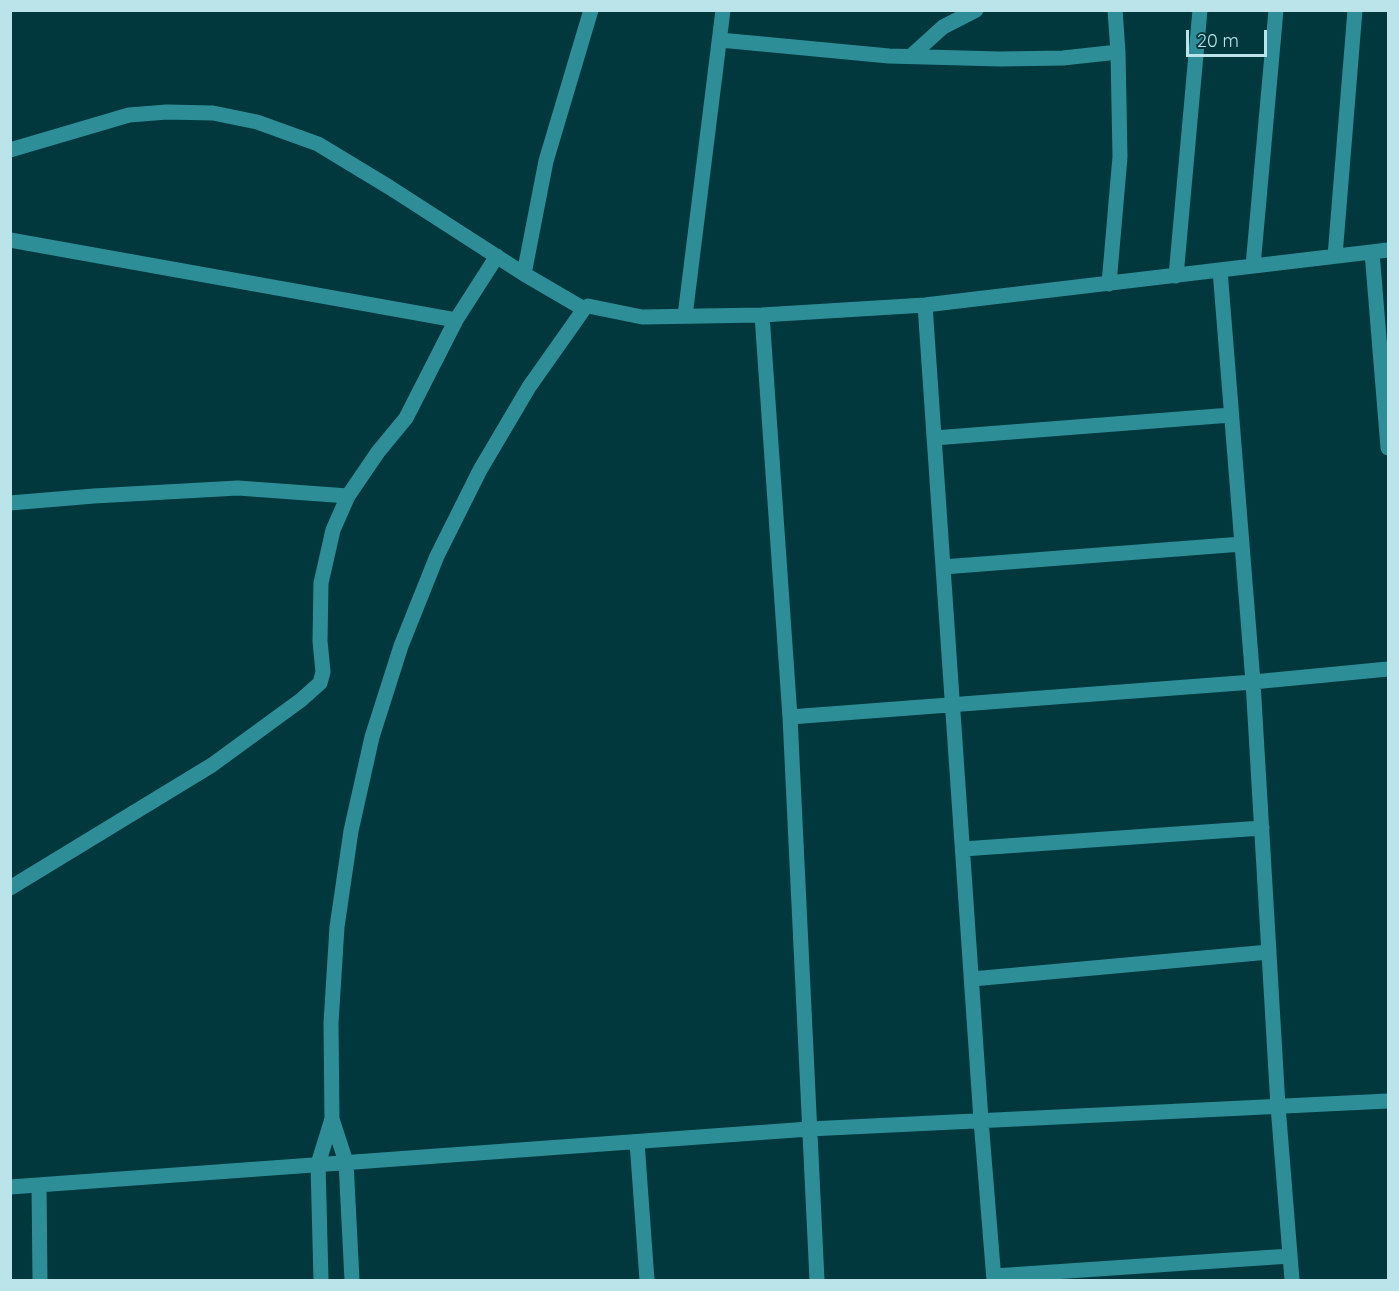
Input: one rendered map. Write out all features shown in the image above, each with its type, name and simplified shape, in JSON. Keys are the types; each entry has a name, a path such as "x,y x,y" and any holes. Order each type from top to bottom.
{"street":[{"path":"524,274 546,161 591,10"},
{"path":"685,316 723,10"},
{"path":"911,56 942,27 976,10"},
{"path":"1109,284 1120,157 1115,10"},
{"path":"1176,276 1200,10"},
{"path":"1253,266 1276,10"},
{"path":"1335,256 1355,10"},
{"path":"720,40 911,56 1042,58 1118,52"},
{"path":"10,150 129,115 167,112 213,113 246,120 318,144 390,187 524,274 584,309"},
{"path":"10,240 456,320"},
{"path":"352,1281 346,1162 332,1119 331,1023 337,927 351,831 372,737 401,646 437,556 480,470 529,387 584,309 588,306 642,317 762,315 925,305 1389,250"},
{"path":"1372,252 1389,448"},
{"path":"10,888 212,765 301,700 320,683 323,672 320,641 321,583 333,530 348,496 378,452 406,418 456,320 497,256"},
{"path":"1220,270 1253,682 1278,1106 1292,1281"},
{"path":"925,305 994,1278 1290,1256"},
{"path":"762,315 790,717 817,1281"},
{"path":"934,438 1231,415"},
{"path":"10,503 238,488 348,496"},
{"path":"944,567 1242,544"},
{"path":"790,717 1253,682 1389,669"},
{"path":"963,849 1262,828"},
{"path":"972,980 1269,952"},
{"path":"10,1187 809,1129 1389,1101"},
{"path":"321,1281 318,1164 332,1119"},
{"path":"637,1142 647,1281"},
{"path":"39,1185 40,1281"}]}
